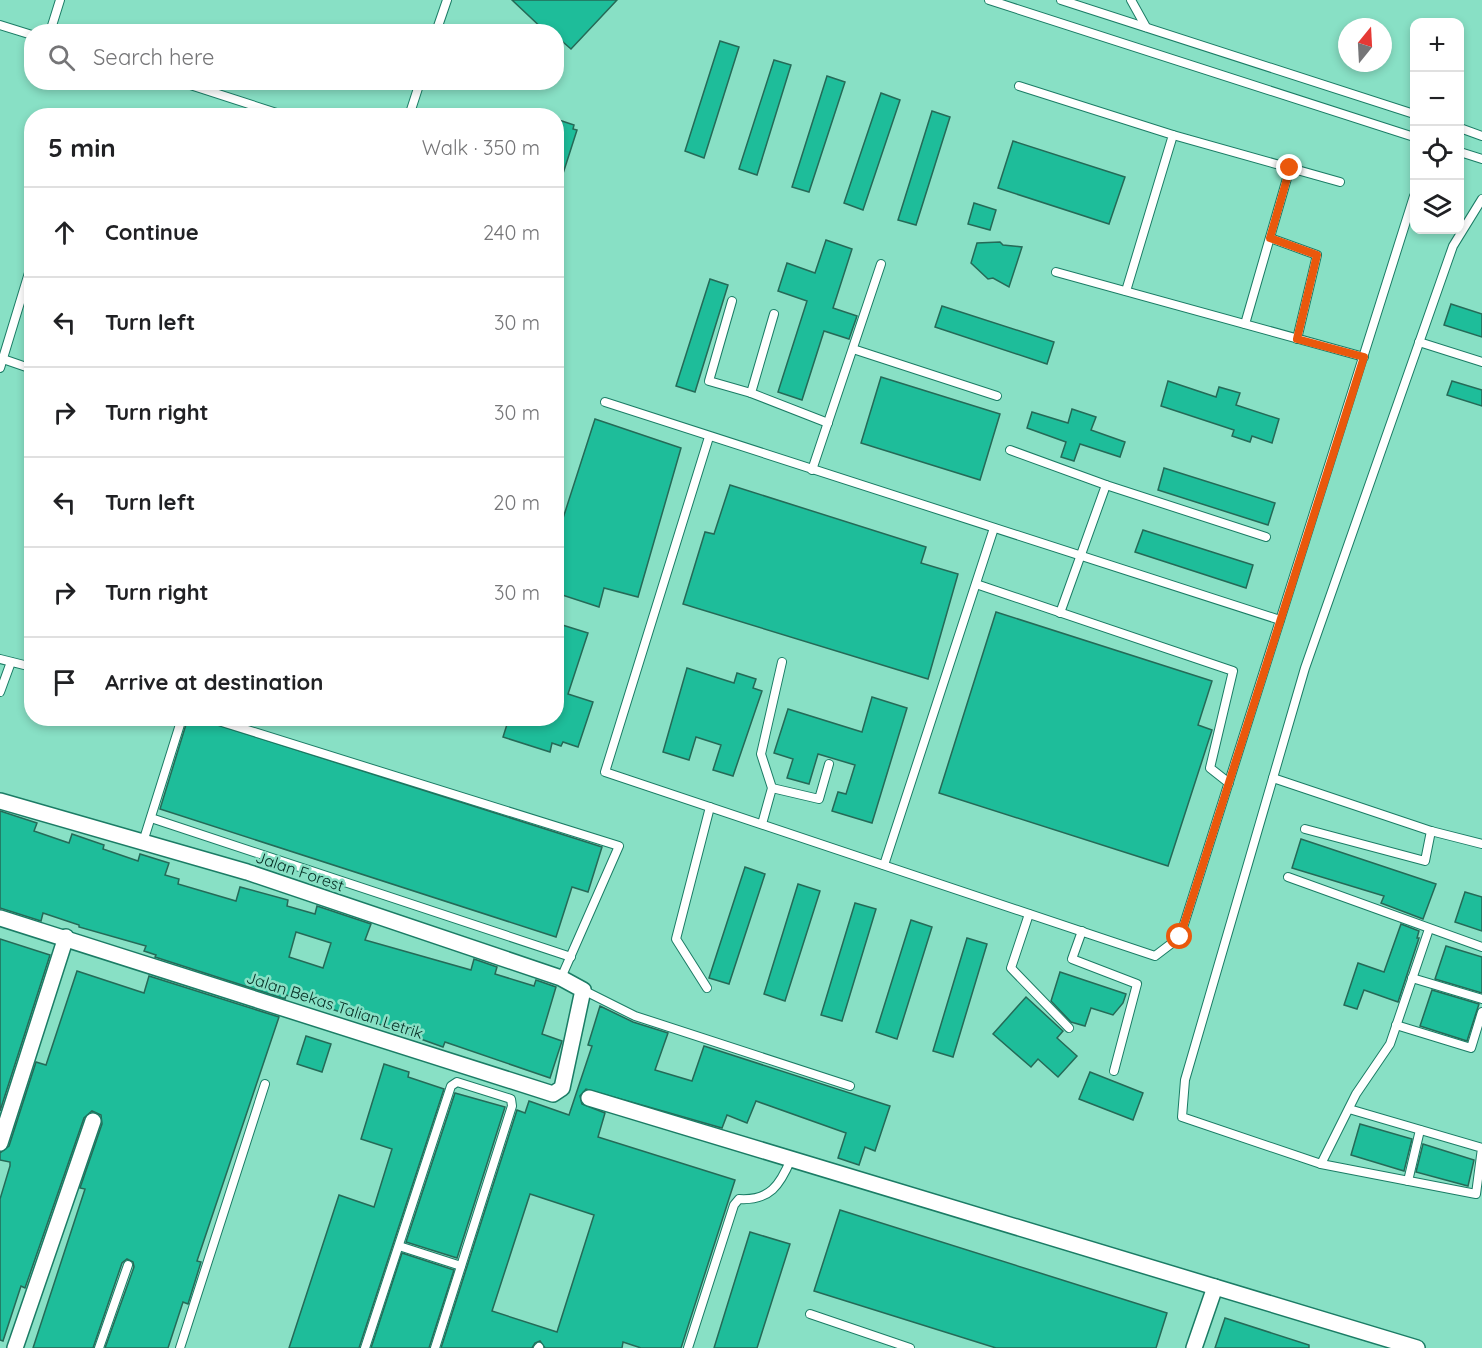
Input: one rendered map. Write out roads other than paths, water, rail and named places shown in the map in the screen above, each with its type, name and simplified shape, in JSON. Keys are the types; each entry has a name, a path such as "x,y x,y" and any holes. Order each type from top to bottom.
{"street":[{"name":"Jalan Forest","path":"0,801 247,872 561,978 583,990"},
{"name":"Jalan Bekas Talian Letrik","path":"0,918 66,937 554,1094 562,1088 583,990"},
{"path":"0,1143 66,937"},
{"path":"589,1098 1416,1348"},
{"path":"15,1348 93,1121"},
{"path":"1194,1348 1215,1287"}],"lane":[{"path":"52,24 60,0"},
{"path":"439,24 447,0"},
{"path":"990,0 1410,136"},
{"path":"1061,0 1410,113"},
{"path":"1131,0 1146,27"},
{"path":"0,25 24,32"},
{"path":"1019,86 1173,135 1340,182"},
{"path":"206,90 261,108"},
{"path":"412,108 417,90"},
{"path":"1464,129 1482,136"},
{"path":"1126,291 1173,135"},
{"path":"1464,153 1482,159"},
{"path":"1245,324 1290,168"},
{"path":"1349,1108 1482,1148 1476,1194 1321,1164 1182,1117 1185,1080 1305,668 1453,246 1482,199"},
{"path":"709,437 605,772 1155,956 1180,937 1410,209"},
{"path":"1270,238 1317,255 1297,339"},
{"path":"812,470 881,264"},
{"path":"1056,272 1364,357"},
{"path":"0,368 24,289"},
{"path":"732,301 709,381 750,393 828,423"},
{"path":"750,393 774,314"},
{"path":"1419,342 1482,362"},
{"path":"853,349 997,396"},
{"path":"3,359 24,366"},
{"path":"605,402 1280,620"},
{"path":"1010,450 1106,485 1266,537"},
{"path":"1060,613 1106,485"},
{"path":"884,865 994,528"},
{"path":"976,584 1233,671 1210,768 1229,783"},
{"path":"0,659 24,666"},
{"path":"0,692 11,662"},
{"path":"762,825 772,788 761,754 782,662"},
{"path":"143,842 180,726"},
{"path":"235,726 619,846 561,978"},
{"path":"772,788 819,799 829,764"},
{"path":"1273,778 1431,831 1482,844"},
{"path":"707,988 676,939 710,807"},
{"path":"151,818 571,957"},
{"path":"1305,829 1425,861 1431,831"},
{"path":"1288,877 1482,947"},
{"path":"1029,914 1011,968 1069,1028"},
{"path":"1321,1164 1349,1108 1390,1044 1429,929"},
{"path":"1082,931 1072,959 1137,984 1114,1071"},
{"path":"1412,978 1482,999"},
{"path":"583,990 635,1016 850,1086"},
{"path":"1396,1025 1471,1048 1482,1012"},
{"path":"366,1348 451,1086 457,1082 511,1100 512,1106 435,1348"},
{"path":"180,1348 265,1084"},
{"path":"1408,1181 1420,1130"},
{"path":"688,1348 734,1205 740,1199 753,1200 776,1189 791,1159"},
{"path":"399,1245 460,1266"},
{"path":"99,1348 128,1265"},
{"path":"810,1314 910,1348"}]}
